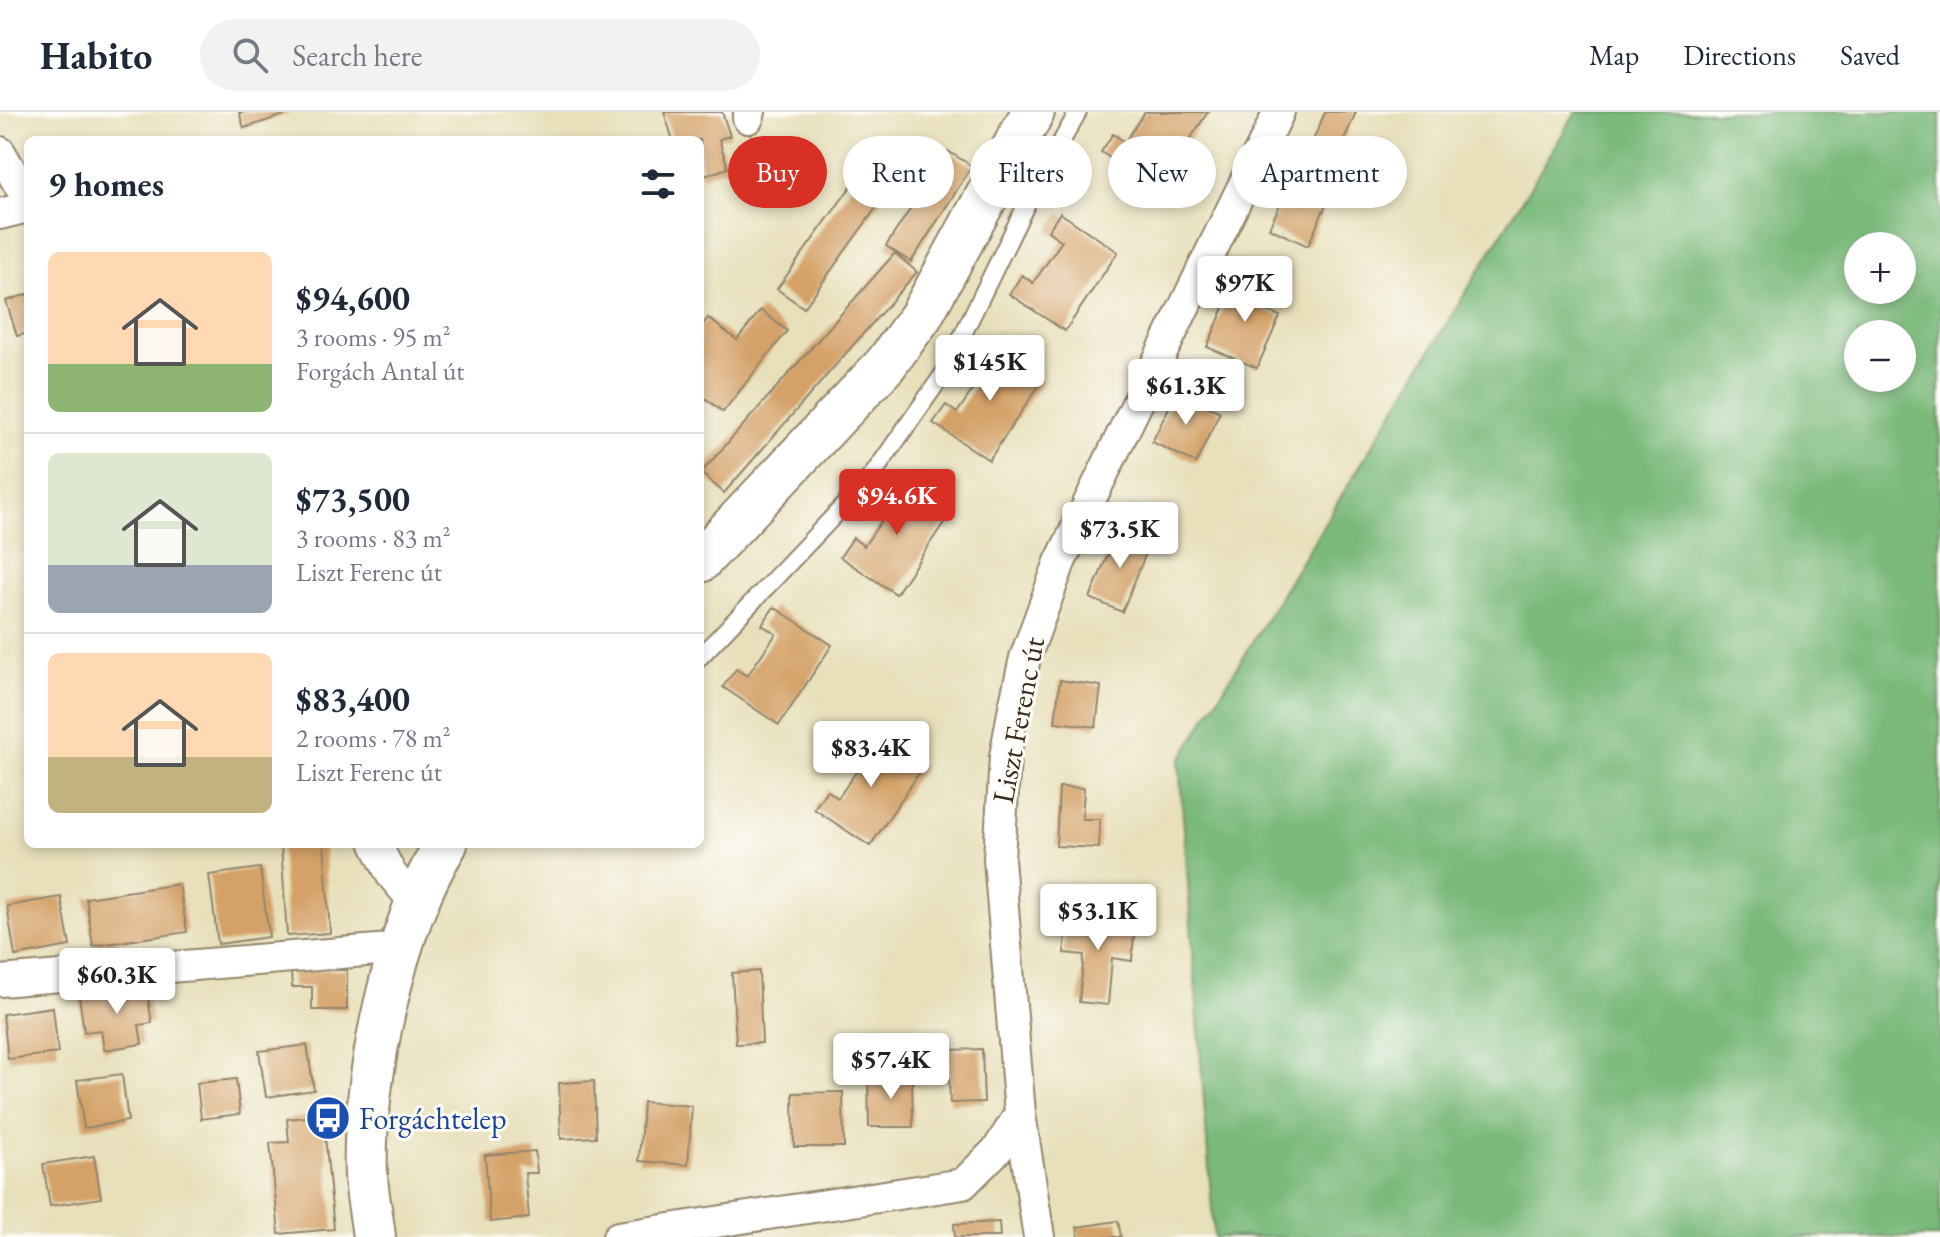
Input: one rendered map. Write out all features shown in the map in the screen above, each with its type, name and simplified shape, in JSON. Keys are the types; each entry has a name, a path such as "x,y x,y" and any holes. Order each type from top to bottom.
{"street":[{"path":"704,557 886,364 921,316 1033,112"},
{"name":"Liszt Ferenc út","path":"1039,1237 1020,1114 999,859 1005,757 1025,658 1060,562 1279,112"},
{"path":"0,152 24,193"},
{"path":"0,214 24,208"},
{"path":"378,848 391,874 417,905"},
{"path":"374,1237 366,1176 369,1091 384,1013 402,948 417,905 444,848"},
{"path":"0,981 402,948"},
{"path":"618,1237 963,1184 998,1149 1020,1114"}],"lane":[{"path":"704,653 871,477 944,373 1028,201 1078,112"}],"green space":[{"path":"1576,112 1940,112 1940,1237 1214,1237 1179,762"}],"building":[{"path":"239,112 291,112 291,113 244,128"},
{"path":"664,112 722,112 730,136 719,139 728,168 704,176 704,136 672,136"},
{"path":"1145,112 1208,112 1192,136 1129,136"},
{"path":"1325,112 1356,112 1346,136 1315,136"},
{"path":"1108,142 1108,157 1101,152"},
{"path":"954,155 970,165 954,194"},
{"path":"843,198 843,208 876,208 804,308 777,289"},
{"path":"911,208 945,208 911,262 886,246"},
{"path":"1278,208 1325,208 1308,246 1269,228"},
{"path":"1060,213 1118,252 1065,331 1009,294 1022,275 1033,283 1062,241 1048,231"},
{"path":"895,253 917,272 724,493 704,476 704,470"},
{"path":"1237,277 1274,294 1266,311 1280,316 1257,368 1207,347"},
{"path":"24,295 24,334 17,336 6,301"},
{"path":"761,310 787,331 723,412 704,397 704,323 708,318 737,340"},
{"path":"985,342 1042,381 989,460 933,423 946,405 957,413 986,370 972,361"},
{"path":"1177,391 1220,412 1196,463 1152,442"},
{"path":"892,476 949,515 896,594 840,557 853,538 864,546 893,504 879,495"},
{"path":"1119,527 1151,541 1122,612 1090,598"},
{"path":"774,607 832,645 779,725 723,687 736,669 747,676 776,634 762,625"},
{"path":"1060,680 1101,686 1096,727 1055,722"},
{"path":"866,728 923,767 870,846 814,809 827,790 838,798 867,756 853,746"},
{"path":"1059,787 1084,788 1082,819 1100,819 1099,848 1056,846"},
{"path":"281,848 324,848 330,933 287,936"},
{"path":"260,868 269,937 218,944 209,875"},
{"path":"179,884 187,932 93,946 86,898"},
{"path":"61,897 70,946 15,956 7,906"},
{"path":"1068,914 1135,921 1132,961 1112,958 1108,1005 1079,1002 1084,955 1064,953"},
{"path":"291,970 347,970 347,1010 312,1010 312,987 292,987"},
{"path":"759,971 762,1043 736,1044 732,973"},
{"path":"146,986 152,1023 139,1025 142,1044 104,1050 101,1030 84,1032 79,996"},
{"path":"53,1007 58,1053 8,1059 3,1014"},
{"path":"307,1045 314,1090 266,1097 259,1051"},
{"path":"982,1049 984,1102 950,1103 948,1050"},
{"path":"122,1074 128,1121 84,1128 77,1080"},
{"path":"912,1074 913,1127 869,1127 868,1075"},
{"path":"236,1079 240,1114 201,1119 197,1083"},
{"path":"594,1081 596,1137 561,1139 559,1083"},
{"path":"843,1092 844,1147 794,1147 793,1093"},
{"path":"643,1102 692,1106 688,1165 639,1161"},
{"path":"323,1115 334,1229 279,1234 270,1143 289,1142 287,1119"},
{"path":"535,1151 537,1173 525,1173 529,1218 490,1222 485,1155"},
{"path":"94,1156 101,1198 50,1206 43,1164"},
{"path":"1118,1221 1121,1237 1079,1237 1077,1227"},
{"path":"999,1222 1000,1237 955,1237 954,1224"}],"place":[{"name":"Forgáchtelep","path":"328,1118"}]}
